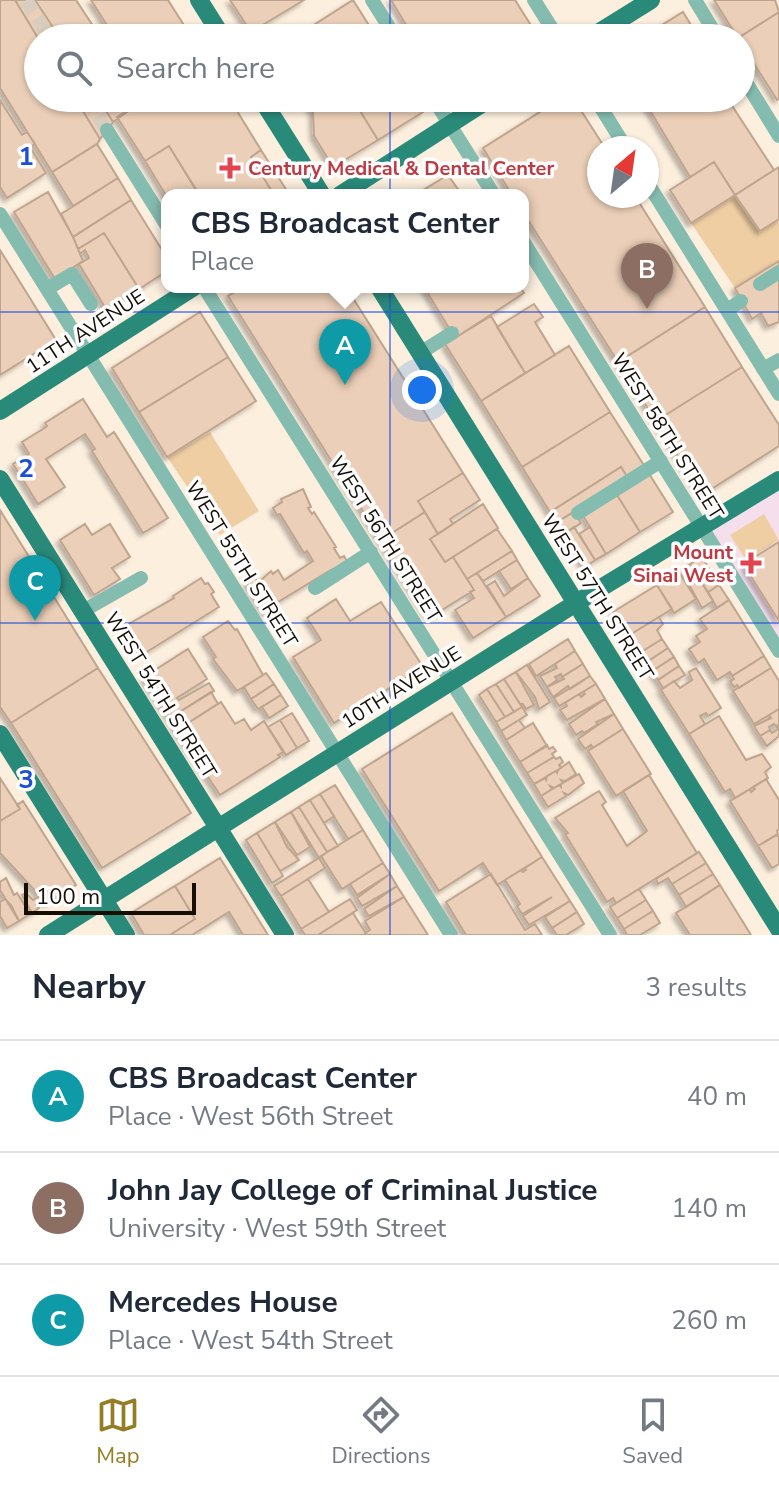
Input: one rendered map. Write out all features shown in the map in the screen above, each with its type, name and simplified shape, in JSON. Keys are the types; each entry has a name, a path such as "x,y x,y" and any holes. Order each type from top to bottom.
{"main road":[{"path":"199,0 214,24"},
{"path":"612,24 651,0"},
{"path":"270,112 318,189"},
{"path":"349,189 470,112"},
{"name":"11TH AVENUE","path":"0,411 185,293"},
{"name":"WEST 57TH STREET","path":"383,293 779,929"},
{"name":"WEST 54TH STREET","path":"0,479 285,935"},
{"name":"10TH AVENUE","path":"48,935 576,603 779,480"},
{"path":"0,734 126,935"}],"street":[{"path":"372,0 387,24"},
{"path":"534,0 549,24"},
{"path":"695,0 710,24"},
{"path":"755,97 779,136"},
{"path":"442,112 490,189"},
{"path":"604,112 619,136"},
{"path":"107,130 161,216"},
{"path":"659,201 779,394"},
{"name":"WEST 55TH STREET","path":"0,214 451,935"},
{"name":"WEST 58TH STREET","path":"529,251 779,651"},
{"path":"760,284 779,272"},
{"path":"47,289 72,274 91,304"},
{"name":"WEST 56TH STREET","path":"208,293 610,935"},
{"path":"727,310 741,301"},
{"path":"420,353 452,333"},
{"path":"763,369 779,360"},
{"path":"578,513 661,461"},
{"path":"315,588 371,552"},
{"path":"83,611 141,578"}],"shaded area":[{"path":"735,195 760,231 779,219 779,261 735,288 691,223"},
{"path":"210,432 259,511 220,535 167,457"},
{"name":"Mount Sinai West","path":"779,480 779,651 702,527"},
{"path":"764,514 779,540 746,560 730,535"}],"building":[{"path":"0,0 15,0 30,24 24,24 24,112 84,112 100,139 97,144 52,172 0,88"},
{"path":"15,0 35,0 51,24 30,24"},
{"path":"35,0 76,0 92,24 51,24"},
{"path":"91,0 168,0 183,24 106,24"},
{"path":"230,0 304,0 264,24 246,24"},
{"path":"353,0 368,24 315,24"},
{"path":"391,0 515,0 530,24 406,24"},
{"path":"714,0 775,0 779,12 755,27 755,24 729,24"},
{"path":"683,12 690,24 664,24"},
{"path":"779,12 777,100 755,65 755,27"},
{"path":"0,100 22,135 27,132 35,144 30,147 46,173 7,198 0,187"},
{"path":"84,112 107,112 113,122 100,139"},
{"path":"107,112 127,112 113,122"},
{"path":"125,112 238,112 261,150 251,157 270,189 195,189 169,146 145,161 117,117"},
{"path":"313,112 361,112 378,140 333,167 314,136"},
{"path":"361,112 423,112 378,140"},
{"path":"540,112 582,112 597,136 587,136 587,208 643,208 705,307 618,362 529,221 529,189 508,189 483,148"},
{"path":"651,112 736,112 774,170 735,195 714,162 690,177"},
{"path":"97,144 118,178 73,206 52,172"},
{"path":"169,146 195,189 162,189 145,161"},
{"path":"261,150 286,189 270,189 251,157"},
{"path":"714,162 735,195 691,223 670,190"},
{"path":"779,167 779,219 760,231 735,195"},
{"path":"448,175 458,189 425,189"},
{"path":"118,178 131,200 73,237 61,214"},
{"path":"48,192 83,261 55,279 14,212"},
{"path":"131,200 161,248 161,275 139,289 104,233 78,249 73,237"},
{"path":"104,233 139,289 106,309 79,264 89,258 85,250 80,254 78,249"},
{"path":"0,250 56,340 0,375"},
{"path":"779,261 779,322 768,326 761,313 752,319 735,288"},
{"path":"233,293 350,293 463,473 418,501 425,512 381,540 228,296"},
{"path":"428,293 524,293 455,338"},
{"path":"534,304 543,317 535,322 555,355 525,373 497,327"},
{"path":"705,307 742,367 656,421 618,362"},
{"path":"200,312 228,357 139,412 112,368"},
{"path":"491,316 525,373 481,401 445,344"},
{"path":"569,346 610,412 522,467 481,401"},
{"path":"228,357 256,401 167,457 139,412"},
{"path":"742,367 779,425 779,446 702,495 656,421"},
{"path":"83,399 107,437 114,432 168,518 143,533 92,451 95,449 85,434 46,459 65,487 38,504 13,464 29,454 22,442"},
{"path":"610,412 645,467 628,478 621,467 550,512 522,467"},
{"path":"621,467 628,478 557,522 550,512"},
{"path":"648,472 673,512 640,532 617,495"},
{"path":"463,473 480,500 450,519 453,524 438,534 418,501"},
{"path":"303,489 311,507 308,508 312,514 314,512 340,558 344,556 348,563 271,603 274,608 266,613 247,583 255,578 258,583 271,571 273,574 278,570 284,580 313,561 273,508 282,502 281,499"},
{"path":"617,495 640,532 606,554 582,514"},
{"path":"483,504 498,528 445,562 430,539"},
{"path":"0,510 98,668 11,723 0,707"},
{"path":"425,512 438,534 430,539 445,562 453,557 474,590 434,615 433,612 428,615 381,540"},
{"path":"574,512 581,523 564,534 557,522"},
{"path":"85,524 92,535 110,524 130,557 112,568 120,579 94,595 60,540"},
{"path":"574,527 595,560 585,567 564,534"},
{"path":"590,527 606,554 595,560 579,534"},
{"path":"497,529 512,551 467,579 453,557"},
{"path":"779,542 779,621 745,567 750,564 748,561"},
{"path":"512,551 517,560 483,581 477,573"},
{"path":"702,557 719,585 708,592 690,564"},
{"path":"517,560 528,578 511,589 499,571"},
{"path":"690,564 713,601 702,608 678,571"},
{"path":"678,571 696,599 674,613 657,585"},
{"path":"477,573 506,617 473,638 455,610 474,598 470,592 474,590 467,579"},
{"path":"201,578 214,592 211,594 219,607 145,653 141,647 138,649 127,625 174,598"},
{"path":"528,578 540,596 506,617 487,586 495,581 504,596"},
{"path":"657,585 672,609 628,636 613,612"},
{"path":"719,585 729,600 717,608 708,592"},
{"path":"336,599 350,621 381,602 423,667 334,723 293,657 321,640 307,618"},
{"path":"729,600 764,656 732,676 730,672 717,680 704,659 698,663 689,649 700,642 696,636 707,629 700,619"},
{"path":"659,617 663,624 657,630 662,639 638,654 628,636"},
{"path":"228,621 237,629 263,675 237,691 213,659 216,657 203,637"},
{"path":"568,639 575,651 536,676 529,664"},
{"path":"662,639 668,648 645,663 638,654"},
{"path":"668,648 674,657 652,671 647,662"},
{"path":"188,649 207,679 177,698 179,700 209,683 214,691 170,718 144,677"},
{"path":"575,651 583,664 562,677 561,674 555,677 557,680 547,687 540,676 557,668 555,664"},
{"path":"764,656 771,668 739,688 737,685 734,687 730,681 734,679 732,676"},
{"path":"674,657 679,666 658,680 652,671"},
{"path":"583,664 590,676 553,697 547,687 564,679 562,677"},
{"path":"527,665 550,702 539,709 535,697 516,672"},
{"path":"679,666 685,675 663,688 658,680"},
{"path":"98,668 191,813 102,868 11,723"},
{"path":"696,668 721,708 708,716 706,713 700,716 705,724 689,734 661,690 674,681 680,688 692,680 689,672"},
{"path":"771,668 779,681 779,709 754,724 733,691"},
{"path":"516,672 534,705 526,709 504,679"},
{"path":"266,673 274,684 251,699 244,687"},
{"path":"590,676 596,684 559,706 554,698"},
{"path":"504,679 522,707 514,712 496,684"},
{"path":"274,684 281,695 258,709 251,699"},
{"path":"496,684 514,712 505,717 487,689"},
{"path":"596,684 605,699 567,720 560,710 567,706 565,703 579,694 581,697 585,694 583,692"},
{"path":"487,689 505,717 496,722 479,695"},
{"path":"211,692 218,704 177,730 170,718"},
{"path":"281,695 288,706 269,718 262,707"},
{"path":"605,699 614,714 576,735 569,724"},
{"path":"221,702 235,724 244,719 251,730 264,721 283,752 278,755 280,757 220,795 177,730"},
{"path":"522,707 527,715 501,731 496,722"},
{"path":"779,709 779,725 774,724 760,736 754,726 771,718 769,715"},
{"path":"292,713 309,741 297,748 280,720"},
{"path":"452,713 542,857 497,885 483,863 439,891 362,769"},
{"path":"614,714 623,729 593,748 591,745 585,749 578,739"},
{"path":"719,716 746,760 762,754 771,767 765,772 768,778 735,798 730,789 725,792 689,734"},
{"path":"280,720 297,748 286,755 268,727"},
{"path":"519,720 525,728 506,740 501,731"},
{"path":"533,723 547,746 520,762 506,740"},
{"path":"779,725 779,736 767,746 760,736 770,730 772,733"},
{"path":"623,729 651,774 616,796 588,751"},
{"path":"547,745 556,751 552,754 554,757 527,773 520,762"},
{"path":"554,757 560,757 563,762 559,765 561,768 534,784 527,773"},
{"path":"569,762 576,774 565,781 561,780 563,783 554,788 550,786 552,789 541,796 534,784 546,780 547,776 557,773"},
{"path":"579,774 584,783 568,795 564,793 566,796 548,807 541,796"},
{"path":"649,775 697,853 616,903 613,898 607,902 565,834 568,833 555,818 599,791 606,802 602,805 627,846 647,831 623,791"},
{"path":"0,778 20,809 0,821"},
{"path":"766,779 779,800 779,829 778,834 758,846 730,801 750,789 751,792 755,789 753,787"},
{"path":"335,785 363,830 348,839 320,794"},
{"path":"320,794 334,816 324,823 310,800"},
{"path":"310,800 338,846 327,852 299,807"},
{"path":"23,801 76,885 47,903 43,900 32,913 22,895 26,893 33,900 40,896 0,853 0,821 20,809 17,805"},
{"path":"299,807 327,852 319,858 291,812"},
{"path":"291,812 310,847 297,855 275,822"},
{"path":"275,822 287,847 299,860 280,871 257,833"},
{"path":"363,830 383,863 342,889 321,856"},
{"path":"257,833 283,876 272,883 246,840"},
{"path":"776,835 779,837 779,864 772,868 758,846"},
{"path":"699,852 706,863 672,884 668,878 658,884 656,879"},
{"path":"542,857 570,901 529,925 523,916 552,897 522,914 517,906 520,904 505,880 521,870 523,872"},
{"path":"220,858 268,935 243,935 229,912 192,935 170,935 195,919 175,886"},
{"path":"319,858 325,868 281,896 274,886"},
{"path":"383,863 390,874 357,895 350,884"},
{"path":"706,863 713,874 679,895 672,884"},
{"path":"390,874 397,886 362,906 357,898"},
{"path":"491,874 525,930 535,924 542,935 466,935 446,902"},
{"path":"713,874 720,885 686,907 679,895"},
{"path":"6,878 14,895 17,893 30,914 19,921 0,890 0,882"},
{"path":"308,879 329,912 301,929 281,896"},
{"path":"720,885 751,935 690,935 676,913"},
{"path":"175,886 195,919 170,935 144,935 131,913"},
{"path":"397,886 404,897 369,916 364,909"},
{"path":"639,889 646,900 617,918 610,907"},
{"path":"404,897 428,935 365,933 370,930 365,921"},
{"path":"5,899 19,921 7,928 0,916 0,902"},
{"path":"350,899 357,910 318,935 305,935 301,929"},
{"path":"646,900 653,911 624,929 617,918"},
{"path":"570,901 577,912 552,928 545,917"},
{"path":"653,911 660,923 640,935 627,935 624,929"},
{"path":"577,912 584,924 566,935 557,935 552,928"},
{"path":"353,913 367,935 318,935"}],"tunnel":[{"path":"26,0 41,24"},
{"path":"96,112 107,130"}],"place":[{"name":"Century Medical & Dental Center","path":"230,168"},
{"name":"John Jay College of Criminal Justice","path":"647,309"},
{"name":"CBS Broadcast Center","path":"345,385"},
{"name":"Mount Sinai West","path":"751,563"},
{"name":"Mercedes House","path":"35,621"}]}
